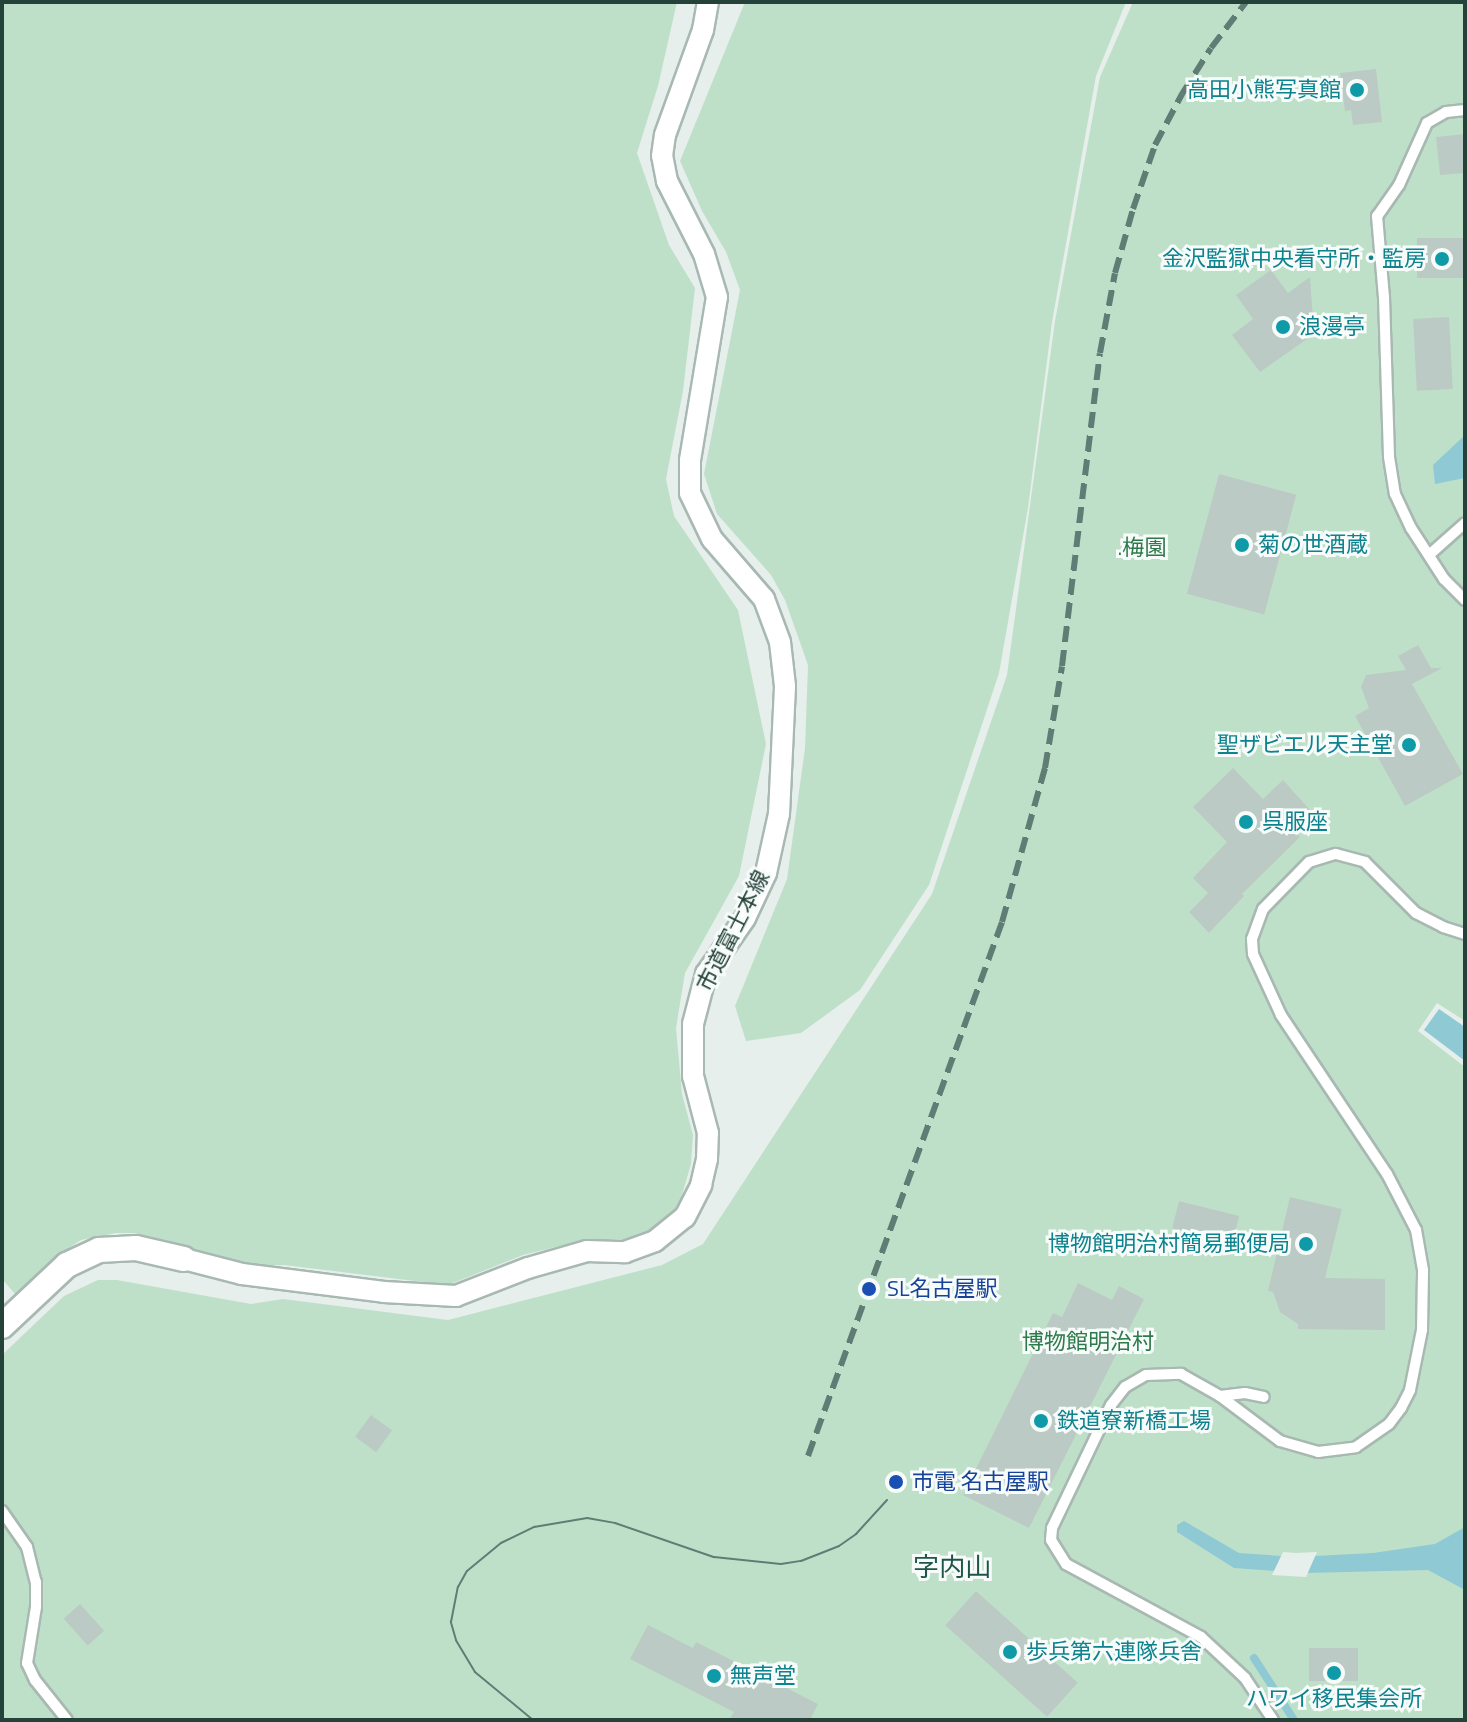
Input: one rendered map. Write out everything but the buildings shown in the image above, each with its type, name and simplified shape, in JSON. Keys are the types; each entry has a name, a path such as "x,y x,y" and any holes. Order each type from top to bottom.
{"street":[{"name":"市道富士本線","path":"2,1326 67,1265 90,1253 116,1247 136,1248 242,1274 384,1292 456,1296 528,1268 587,1251 625,1252 655,1241 685,1217 701,1185 707,1159 708,1133 693,1076 693,1024 706,974 745,918 766,873 779,814 785,686 780,642 764,599 712,539 690,493 690,460 717,297 704,254 667,181 662,156 665,135 703,30 708,2"}],"lane":[{"path":"1465,110 1446,112 1427,123 1399,185 1377,216 1384,297 1389,457 1400,508 1429,555 1465,600"},
{"path":"1429,555 1465,523"},
{"path":"1273,1720 1245,1678 1212,1646 1189,1630 1074,1570 1060,1558 1051,1540 1056,1515 1111,1405 1125,1387 1146,1375 1163,1372 1181,1374 1220,1396 1263,1430 1298,1449 1328,1452 1356,1447 1389,1424 1401,1408 1413,1380 1422,1330 1423,1270 1409,1211 1271,994 1253,954 1252,939 1258,919 1309,862 1326,855 1345,855 1365,862 1416,913 1465,934"},
{"path":"1220,1396 1245,1393 1264,1397"},
{"path":"2,1511 27,1547 36,1582 27,1663 35,1680 67,1720"}],"green space":[{"path":"2,2 677,2 658,86 637,153 669,245 695,288 683,391 666,479 674,516 738,610 766,744 739,876 685,973 676,1028 682,1094 693,1135 691,1164 677,1212 644,1235 623,1241 584,1240 523,1255 448,1285 284,1265 243,1266 134,1233 116,1233 81,1240 50,1261 16,1295 2,1279"},
{"path":"745,2 1126,2 1096,76 1052,322 1028,508 999,673 929,885 860,990 801,1033 746,1041 735,1006 787,879 805,748 808,665 785,600 771,575 717,514 704,474 740,290 726,252 702,211 680,161"},
{"name":"博物館明治村","path":"1133,2 1465,2 1465,1021 1437,1003 1418,1031 1465,1067 1465,1720 2,1720 2,1355 64,1296 98,1280 117,1280 251,1304 283,1299 448,1320 662,1265 703,1244 932,894 1007,675 1055,321 1100,77"}],"water":[{"path":"1465,435 1465,478 1435,484 1433,465"},
{"path":"1439,1009 1465,1027 1465,1061 1424,1030"},
{"path":"1184,1521 1239,1553 1296,1557 1373,1553 1435,1544 1465,1527 1465,1590 1428,1570 1305,1573 1234,1568 1177,1532 1177,1525"}],"pier":[{"path":"1283,1552 1317,1552 1306,1577 1272,1575"}],"waterway":[{"path":"1254,1658 1294,1720"}],"tram line":[{"path":"533,1720 475,1672 456,1640 451,1622 458,1587 467,1571 501,1543 534,1527 587,1518 615,1523 714,1557 781,1564 801,1561 839,1546 856,1534 887,1500"}],"railway":[{"path":"808,1456 1002,922 1045,768 1062,666 1100,353 1115,273 1133,209 1155,145 1182,94 1211,48 1246,2"}],"place":[{"name":"高田小熊写真館","path":"1357,90"},
{"name":"金沢監獄中央看守所・監房","path":"1442,259"},
{"name":"浪漫亭","path":"1283,327"},
{"name":"菊の世酒蔵","path":"1242,545"},
{"name":"聖ザビエル天主堂","path":"1409,745"},
{"name":"呉服座","path":"1246,822"},
{"name":"博物館明治村簡易郵便局","path":"1306,1244"},
{"name":"SL名古屋駅","path":"869,1289"},
{"name":"鉄道寮新橋工場","path":"1041,1421"},
{"name":"市電 名古屋駅","path":"896,1482"},
{"name":"歩兵第六連隊兵舎","path":"1010,1652"},
{"name":"ハワイ移民集会所","path":"1334,1673"},
{"name":"無声堂","path":"714,1676"}],"district":[{"name":"字内山","path":"952,1567"}],"park label":[{"name":".梅園","path":"1142,548"}]}
